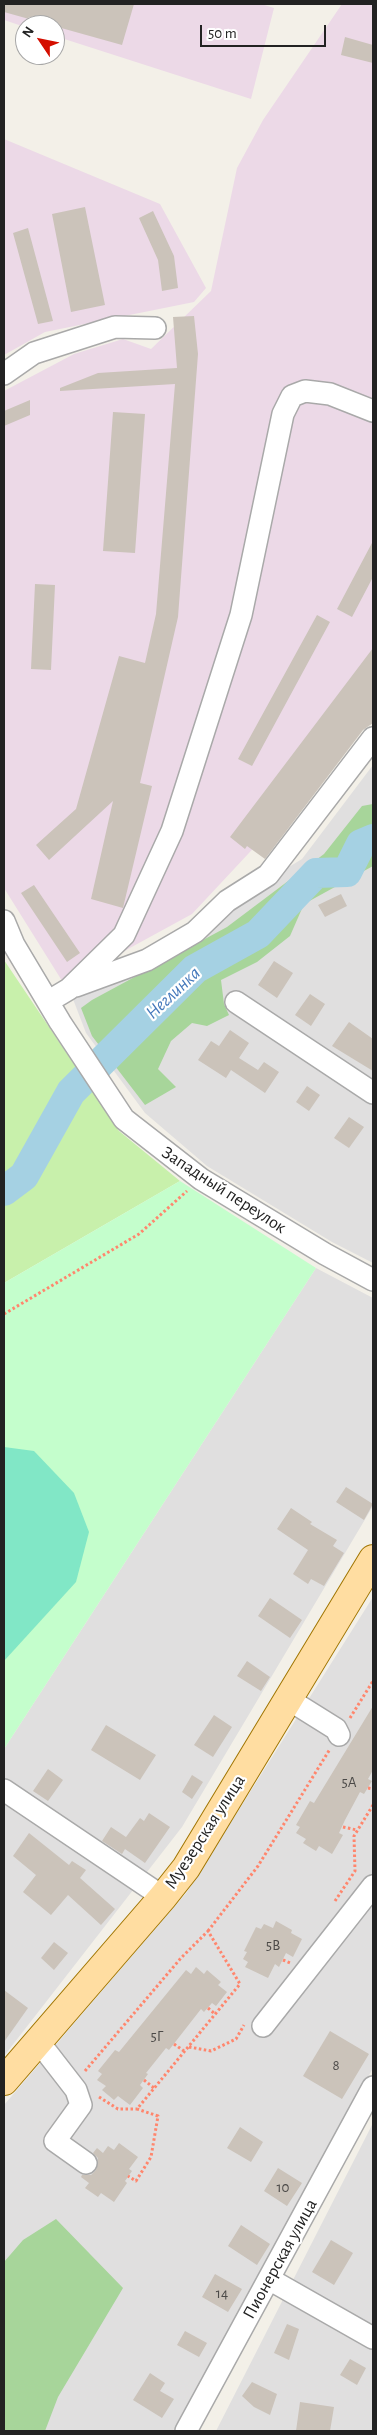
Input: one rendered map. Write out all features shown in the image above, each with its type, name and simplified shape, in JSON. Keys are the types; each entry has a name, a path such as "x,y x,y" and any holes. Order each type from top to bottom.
{"main road":[{"name":"Муезерская улица","path":"4,2080 186,1868 373,1559"}],"street":[{"path":"4,374 34,353 115,327 155,328"},
{"path":"69,989 124,935 172,830 241,615 283,414 287,405 292,396 305,391 330,394 373,412"},
{"path":"49,1001 69,989 147,960 195,932 227,901 268,875 373,738"},
{"name":"Западный переулок","path":"4,921 14,945 60,1022 124,1119 201,1179 325,1254 373,1280"},
{"path":"236,1002 373,1093"},
{"path":"288,1699 336,1729 339,1735"},
{"path":"4,1790 163,1897"},
{"path":"254,2025 373,1886"},
{"path":"38,2041 76,2090 81,2105 55,2141 86,2163"},
{"name":"Пионерская улица","path":"186,2431 373,2087"},
{"path":"269,2279 373,2338"}],"path":[{"path":"4,1314 138,1234 201,1179"},
{"path":"87,2080 84,2073 181,1958 208,1931 258,1866 373,1681"},
{"path":"368,1788 373,1789"},
{"path":"334,1903 356,1871 354,1836 373,1805"},
{"path":"343,1827 357,1830"},
{"path":"136,2109 240,1984 208,1931"},
{"path":"284,1971 295,1958"},
{"path":"283,1960 290,1964"},
{"path":"208,2008 215,2014"},
{"path":"188,2046 210,2051 236,2039 254,2025"},
{"path":"174,2044 184,2051"},
{"path":"144,2080 154,2088"},
{"path":"95,2094 118,2110 136,2109 158,2116 152,2157 136,2181 128,2176"}],"shaded area":[{"path":"4,4 261,4 274,8 251,99 65,39 65,15 15,15 15,24 4,20"},
{"path":"342,4 373,4 373,709 291,808 192,914 64,984 4,888 4,391 74,354 123,339 151,349 211,291 237,168 263,120"},
{"path":"4,139 160,204 206,288 194,302 45,332 4,355"},
{"path":"373,765 373,1263 332,1242 207,1166 145,1113 86,1033 73,999 302,859"},
{"path":"316,1268 373,1298 373,1506 182,1827 4,2056 4,1749"},
{"path":"373,1597 373,2068 173,2431 4,2431 4,2105 187,1892"},
{"path":"373,2123 373,2431 216,2431"}],"green space":[{"path":"373,804 373,866 304,904 290,936 257,962 221,980 224,1004 229,1015 207,1026 192,1023 171,1041 158,1069 176,1087 145,1105 92,1036 81,1008 92,1000 227,927 324,854 362,806"},
{"path":"4,960 119,1131 180,1181 4,1283"},
{"path":"180,1181 316,1268 4,1749 4,1283"},
{"path":"4,1447 34,1451 74,1493 89,1532 76,1582 4,1661"},
{"path":"56,2219 123,2288 58,2397 45,2431 4,2431 4,2262 23,2240"}],"building":[{"path":"4,4 134,4 122,45 65,29 65,15 15,15 4,12"},
{"path":"345,37 373,45 373,63 341,55"},
{"path":"85,207 105,305 71,312 52,214"},
{"path":"153,211 174,256 178,288 162,291 158,260 139,218"},
{"path":"28,228 53,321 38,324 13,233"},
{"path":"194,316 198,354 178,617 140,783 152,786 123,908 91,899 113,801 49,860 36,845 76,809 119,656 145,663 156,614 175,384 60,391 60,388 98,373 177,368 173,317"},
{"path":"30,400 30,415 4,426 4,411"},
{"path":"113,412 145,414 135,553 103,551"},
{"path":"373,541 373,577 352,617 337,609"},
{"path":"35,584 55,585 51,670 31,669"},
{"path":"317,615 330,622 252,766 238,759"},
{"path":"373,648 373,723 363,730 265,859 247,846 245,849 230,837"},
{"path":"34,885 80,953 67,962 21,893"},
{"path":"341,894 347,906 325,917 318,905"},
{"path":"274,961 293,973 277,998 258,985"},
{"path":"310,994 325,1004 311,1026 295,1015"},
{"path":"349,1022 373,1039 373,1071 332,1046"},
{"path":"230,1030 249,1043 239,1058 258,1070 264,1062 279,1072 265,1093 231,1070 226,1078 198,1060 211,1041 219,1046"},
{"path":"307,1086 320,1095 309,1111 296,1102"},
{"path":"349,1117 364,1127 349,1148 334,1138"},
{"path":"346,1487 373,1504 364,1520 336,1502"},
{"path":"291,1508 312,1522 310,1524 337,1540 333,1546 344,1553 324,1586 311,1579 308,1584 293,1574 308,1550 277,1529"},
{"path":"270,1598 302,1620 290,1638 258,1616"},
{"path":"247,1661 270,1677 261,1691 237,1676"},
{"path":"373,1706 373,1770 368,1779 372,1781 364,1794 360,1792 339,1833 343,1835 332,1854 319,1846 316,1851 303,1843 306,1839 296,1833 300,1827 296,1825 310,1801 314,1803"},
{"path":"214,1715 232,1727 213,1757 194,1745"},
{"path":"106,1725 156,1755 140,1780 91,1750"},
{"path":"48,1769 63,1780 48,1801 33,1791"},
{"path":"192,1775 203,1782 192,1799 182,1792"},
{"path":"149,1813 170,1827 145,1863 125,1849 122,1854 102,1841 111,1827 126,1837 140,1818 144,1821"},
{"path":"29,1833 69,1865 72,1861 86,1870 80,1878 115,1909 101,1925 68,1895 51,1915 23,1892 36,1875 13,1856"},
{"path":"276,1921 292,1930 291,1933 302,1939 293,1957 286,1953 279,1967 275,1964 268,1978 245,1967 248,1962 243,1959 247,1952 244,1951 256,1927 261,1929 264,1924 273,1928"},
{"path":"54,1942 68,1953 54,1970 41,1958"},
{"path":"196,1967 204,1974 207,1970 221,1982 218,1985 227,1992 216,2006 212,2003 204,2012 201,2009 169,2050 166,2048 146,2073 148,2074 140,2085 143,2088 130,2105 118,2096 114,2100 102,2090 106,2086 97,2080 102,2074 98,2071 115,2050 119,2052 186,1970 191,1974"},
{"path":"4,1990 28,2008 4,2042"},
{"path":"330,2031 369,2054 342,2099 303,2076"},
{"path":"240,2127 263,2142 251,2162 227,2148"},
{"path":"119,2143 138,2157 129,2169 132,2171 125,2181 127,2183 114,2202 101,2193 98,2197 85,2188 89,2183 81,2177 82,2175 91,2175 96,2170 98,2158 93,2153 97,2148 103,2153 108,2146 114,2150"},
{"path":"278,2168 302,2183 287,2206 264,2191"},
{"path":"241,2225 270,2244 257,2265 228,2246"},
{"path":"331,2240 353,2253 334,2285 312,2272"},
{"path":"215,2274 242,2289 228,2312 202,2297"},
{"path":"287,2324 299,2329 289,2360 274,2353"},
{"path":"185,2331 207,2343 199,2357 177,2345"},
{"path":"350,2359 366,2368 357,2385 340,2375"},
{"path":"150,2373 165,2383 160,2391 174,2399 162,2418 133,2400"},
{"path":"252,2382 277,2394 270,2415 254,2407 242,2396"},
{"path":"300,2402 334,2407 330,2431 296,2431"}],"waterway":[{"name":"Неглинка","path":"4,1191 24,1176 71,1092 195,969 258,934 316,873 347,872 361,844 373,839"}]}
